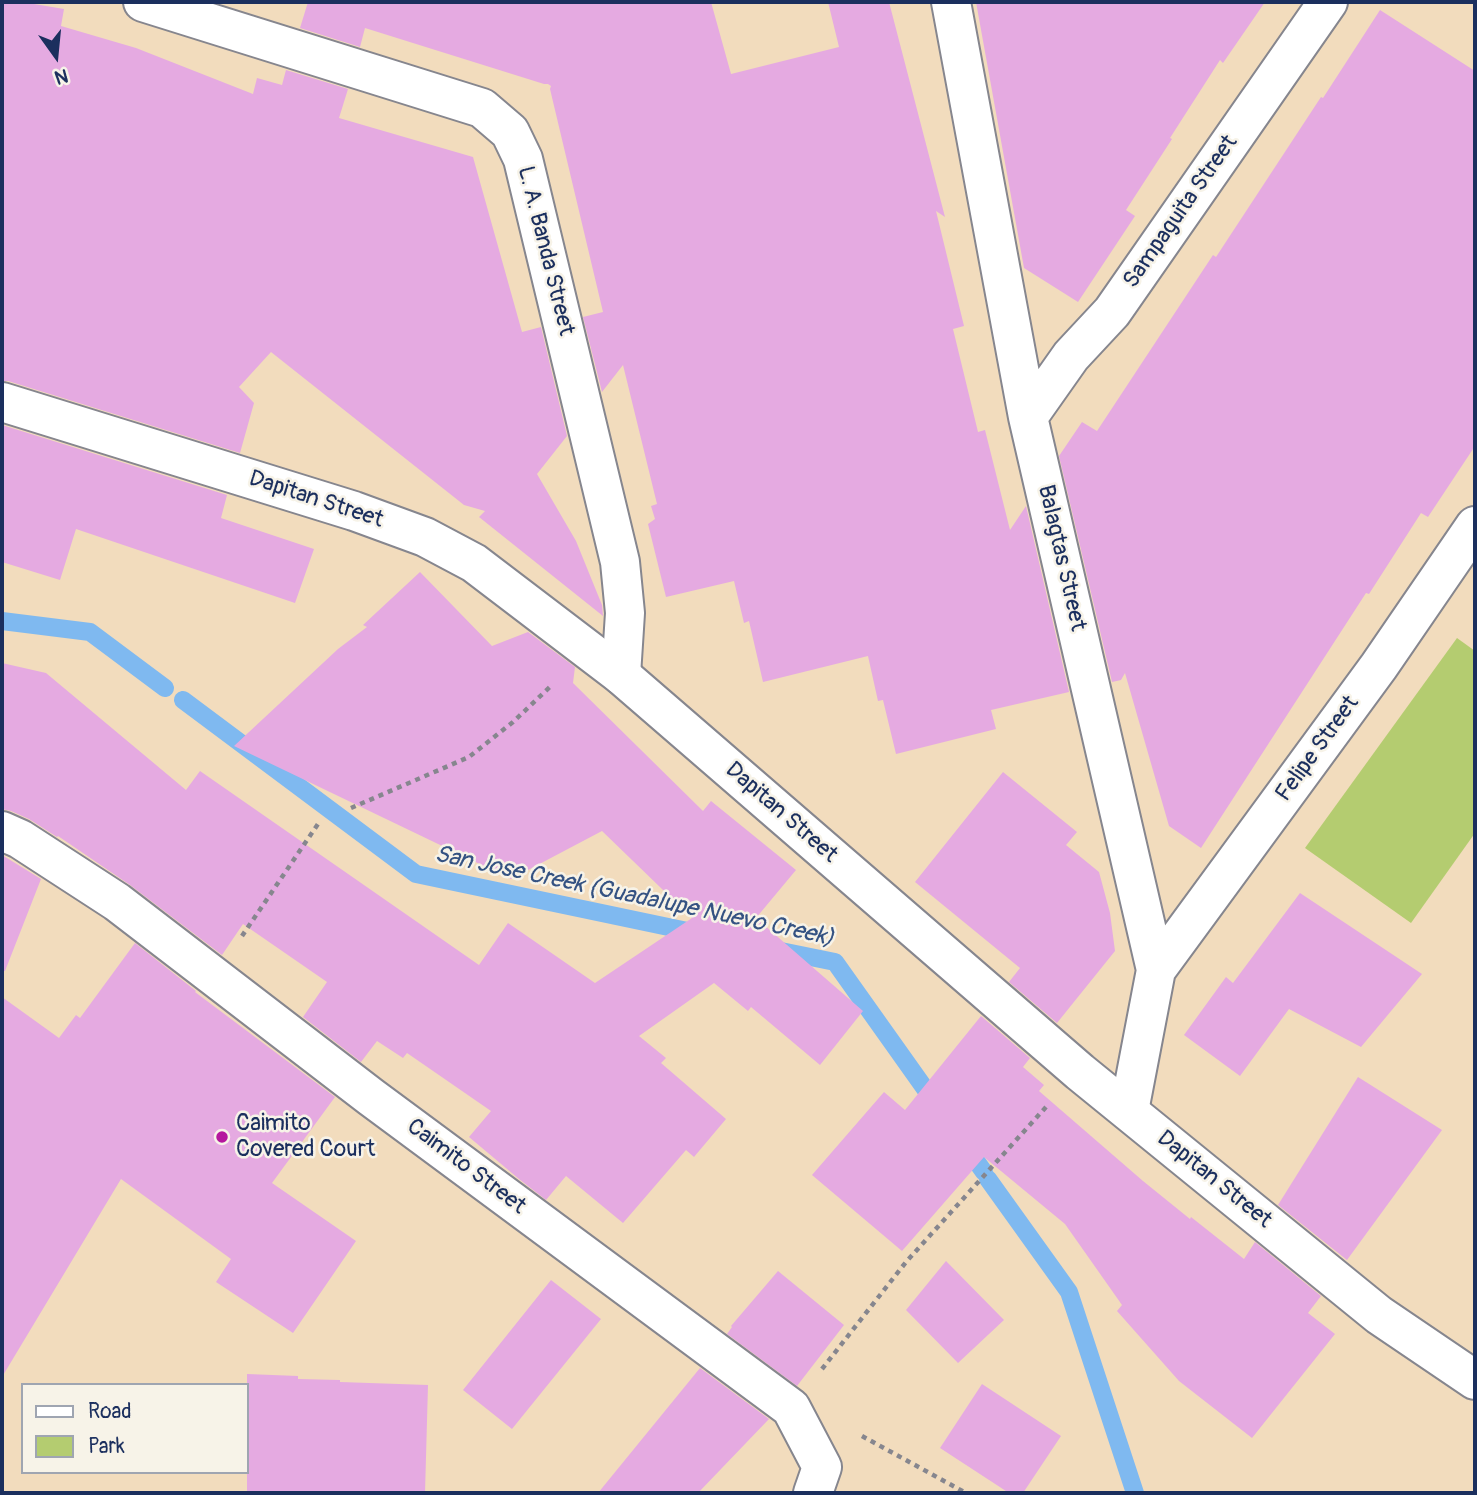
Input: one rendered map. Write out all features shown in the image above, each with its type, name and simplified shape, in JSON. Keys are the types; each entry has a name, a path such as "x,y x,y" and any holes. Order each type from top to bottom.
{"street":[{"name":"L. A. Banda Street","path":"143,2 482,108 510,132 523,159 620,562 625,613 621,675"},
{"name":"Balagtas Street","path":"951,2 1028,417 1156,970 1129,1111"},
{"name":"Sampaguita Street","path":"1028,417 1071,356 1112,312 1328,2"},
{"name":"Dapitan Street","path":"2,402 354,511 425,537 474,563 621,675 1070,1063 1380,1315 1475,1380"},
{"name":"Felipe Street","path":"1156,970 1379,666 1475,526"},
{"name":"Caimito Street","path":"2,831 20,839 117,902 797,1419"},
{"path":"797,1419 822,1468 813,1493"}],"path":[{"path":"351,808 469,757 513,722 589,650"},
{"path":"213,975 227,962 320,821"},
{"path":"966,1493 850,1429 797,1419 906,1262 1050,1103"}],"green space":[{"path":"1457,638 1475,651 1475,833 1411,923 1305,848"}],"building":[{"path":"2,2 22,2 64,9 61,26 136,48 253,94 257,78 282,85 286,70 348,89 339,118 473,157 522,332 541,327 567,436 537,474 576,541 602,605 603,616 479,517 485,511 464,505 271,352 239,387 254,403 240,453 2,381"},
{"path":"308,2 711,2 731,74 839,47 828,2 889,2 945,217 936,211 964,326 953,329 978,432 985,430 1010,530 1026,506 1069,692 991,710 996,729 896,754 883,700 878,701 868,656 763,682 749,621 744,623 734,581 666,597 648,524 655,519 651,506 657,504 623,365 602,392 583,317 603,312 551,86 365,28 360,47 300,28"},
{"path":"976,2 1265,2 1223,63 1220,60 1170,138 1172,139 1126,210 1135,216 1078,302 1024,268"},
{"path":"1380,10 1475,71 1475,446 1428,517 1421,513 1369,594 1366,593 1201,848 1169,826 1125,673 1121,680 1112,682 1059,456 1082,422 1097,431"},
{"path":"2,425 227,495 221,518 314,549 295,603 76,529 60,580 2,562"},
{"path":"420,572 492,646 528,632 575,667 573,683 703,811 711,801 796,870 756,918 863,1011 820,1065 751,1007 748,1011 714,983 639,1036 666,1058 661,1063 726,1119 694,1157 686,1150 623,1223 566,1176 546,1200 519,1179 469,1137 491,1111 407,1053 403,1058 377,1041 361,1062 303,1017 327,982 243,924 222,955 130,885 58,836 29,819 2,809 2,663 46,673 186,790 200,771 479,965 508,923 595,983 692,918 602,831 511,879 234,746 338,649 367,627 363,625"},
{"path":"1003,772 1077,832 1066,845 1099,872 1110,913 1115,951 1057,1023 1009,982 1020,968 915,882"},
{"path":"2,855 41,879 5,971 2,971"},
{"path":"1300,893 1422,974 1361,1047 1289,1009 1240,1076 1184,1035 1226,977 1233,983"},
{"path":"135,943 195,992 335,1097 272,1183 356,1241 293,1333 216,1282 231,1259 121,1179 2,1377 2,997 59,1038 76,1015 80,1018"},
{"path":"981,1016 1030,1058 1023,1067 1044,1085 1039,1091 1143,1181 1244,1259 1255,1242 1321,1296 1308,1313 1335,1334 1252,1438 1179,1381 1117,1311 1122,1305 1065,1224 984,1157 902,1251 812,1175 884,1092 905,1110"},
{"path":"1358,1077 1442,1130 1347,1260 1278,1205"},
{"path":"946,1261 1004,1320 958,1363 906,1310"},
{"path":"778,1271 844,1325 797,1386 727,1334"},
{"path":"551,1280 601,1319 512,1429 463,1390"},
{"path":"700,1368 769,1419 698,1493 598,1493"},
{"path":"247,1374 298,1376 298,1379 340,1382 428,1385 425,1493 247,1493"},
{"path":"982,1384 1061,1436 1023,1493 1009,1493 940,1448"}],"waterway":[{"name":"San Jose Creek (Guadalupe Nuevo Creek)","path":"2,621 90,632 165,688"},
{"name":"San Jose Creek (Guadalupe Nuevo Creek)","path":"183,700 416,874 697,933"},
{"name":"San Jose Creek (Guadalupe Nuevo Creek)","path":"776,950 835,962 938,1107"},
{"name":"San Jose Creek (Guadalupe Nuevo Creek)","path":"964,1144 984,1172"},
{"name":"San Jose Creek (Guadalupe Nuevo Creek)","path":"988,1179 1069,1292 1135,1493"}],"place":[{"name":"Caimito Covered Court","path":"222,1137"}]}
